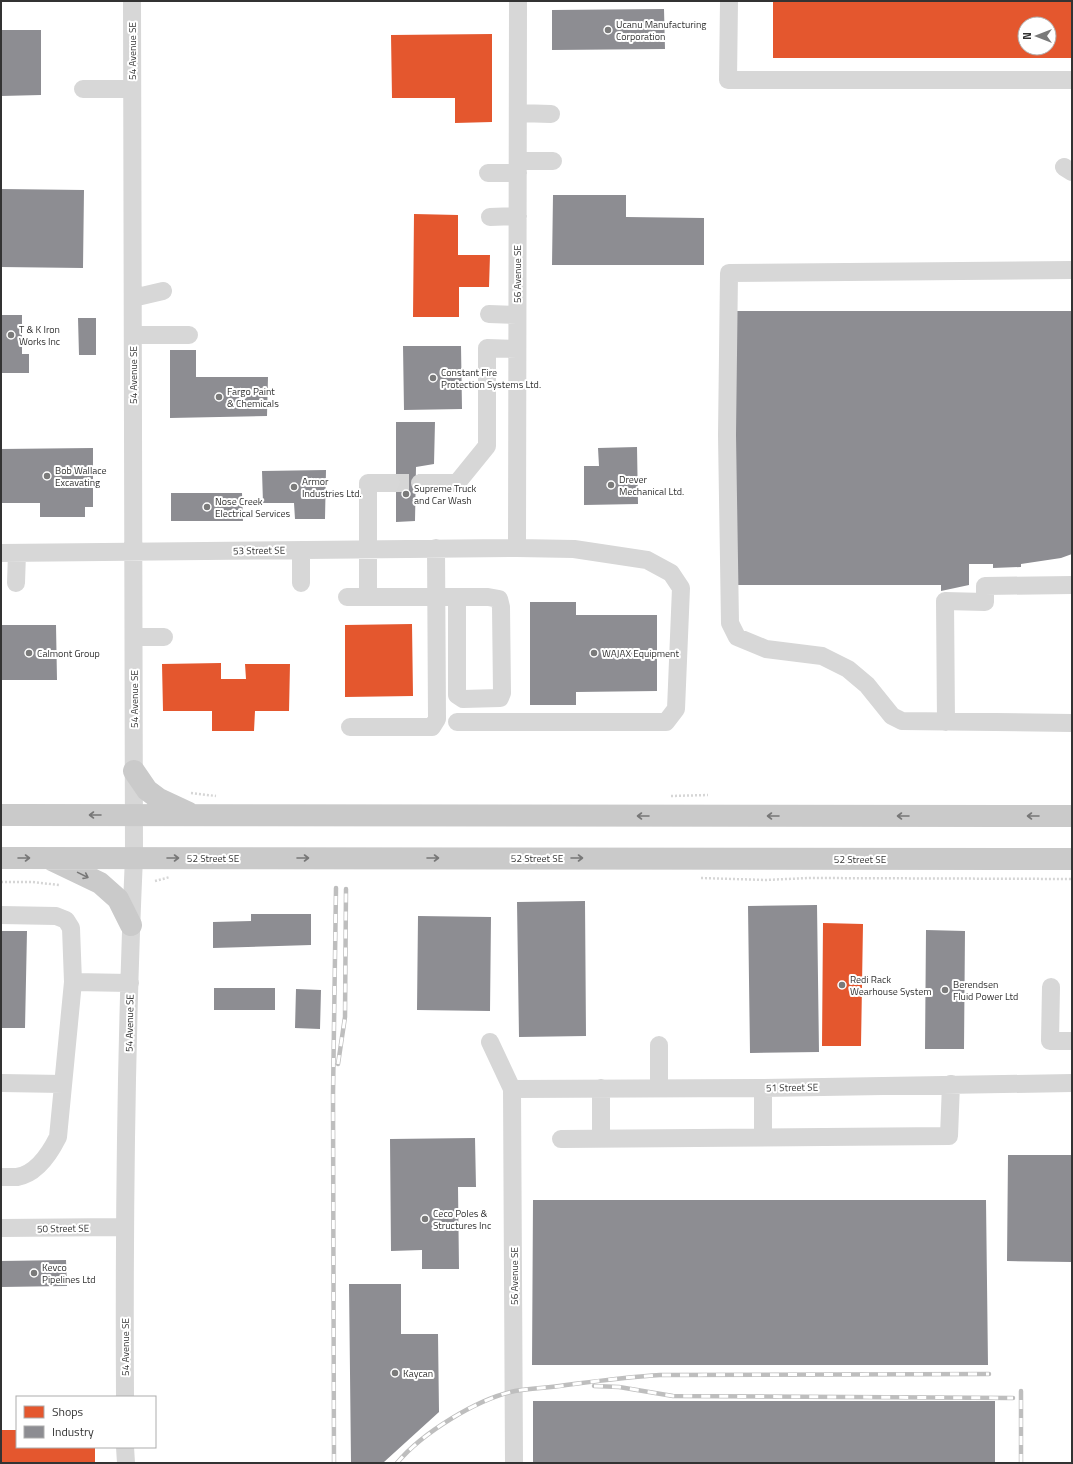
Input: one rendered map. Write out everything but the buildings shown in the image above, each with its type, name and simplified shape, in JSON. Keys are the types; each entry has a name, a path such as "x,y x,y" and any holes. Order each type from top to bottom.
{"main road":[{"path":"134,771 147,790 159,799 196,816"},
{"path":"1,815 1072,816"},
{"name":"52 Street SE","path":"1,858 1072,859"},
{"path":"48,858 100,884 118,899 131,924"}],"street":[{"name":"54 Avenue SE","path":"125,1396 124,1227 131,924 134,858 132,1"},
{"name":"56 Avenue SE","path":"517,548 518,1"},
{"path":"729,1 728,80 1072,80"},
{"path":"83,89 132,89"},
{"path":"518,113 551,114"},
{"path":"488,173 553,161"},
{"path":"490,217 518,216"},
{"path":"1072,270 729,273 727,435 730,623 737,638 766,649 822,656 848,669 867,685 892,716 902,721 1072,723"},
{"path":"133,298 163,291"},
{"path":"489,314 517,315"},
{"path":"133,335 189,335"},
{"path":"420,483 457,483 487,446 487,348 517,349"},
{"path":"487,446 517,446"},
{"path":"368,597 368,483 391,483"},
{"path":"350,727 432,727 437,719 436,548"},
{"name":"53 Street SE","path":"9,553 436,548 574,549 647,560 671,573 681,588 676,709 666,722 457,722"},
{"path":"301,550 302,583"},
{"path":"9,553 16,583"},
{"path":"946,722 945,601 985,602 985,586 1072,585"},
{"path":"347,597 457,597 499,598 501,615 502,693 500,698 463,699 457,695 457,597"},
{"path":"134,637 164,637"},
{"path":"1,915 56,916 66,920 71,928 73,982 58,1137 50,1152 33,1170 18,1177 1,1177"},
{"path":"73,982 130,983"},
{"path":"1051,987 1050,1041 1072,1041"},
{"path":"490,1042 512,1089"},
{"path":"659,1045 659,1088"},
{"path":"1,1083 63,1084"},
{"name":"51 Street SE","path":"512,1089 763,1088 1072,1083"},
{"path":"561,1139 949,1136 951,1084"},
{"path":"601,1088 601,1139"},
{"path":"763,1088 763,1137"},
{"name":"56 Avenue SE","path":"512,1089 514,1463"},
{"name":"50 Street SE","path":"1,1228 124,1227"},
{"path":"126,1448 126,1463"}],"path":[{"path":"1,882 52,883 66,886"}],"tunnel":[{"path":"391,483 420,483"}],"railway":[{"path":"334,1463 333,1095 336,888"},
{"path":"338,1064 345,1017 346,889"},
{"path":"397,1463 421,1440 451,1419 484,1401 521,1390 660,1375 989,1374"},
{"path":"594,1386 619,1387 673,1396 1013,1398"},
{"path":"1021,1391 1021,1463"}],"place":[{"name":"Ucanu Manufacturing Corporation","path":"608,30"},
{"name":"T & K Iron Works Inc","path":"11,335"},
{"name":"Constant Fire Protection Systems Ltd.","path":"433,378"},
{"name":"Fargo Paint & Chemicals","path":"219,397"},
{"name":"Bob Wallace Excavating","path":"47,476"},
{"name":"Drever Mechanical Ltd.","path":"611,485"},
{"name":"Armor Industries Ltd.","path":"294,487"},
{"name":"Supreme Truck and Car Wash","path":"406,494"},
{"name":"Nose Creek Electrical Services","path":"207,507"},
{"name":"Calmont Group","path":"29,653"},
{"name":"WAJAX Equipment","path":"594,653"},
{"name":"Redi Rack Wearhouse System","path":"842,985"},
{"name":"Berendsen Fluid Power Ltd","path":"945,990"},
{"name":"Ceco Poles & Structures Inc","path":"425,1219"},
{"name":"Kevco Pipelines Ltd","path":"34,1273"},
{"name":"Kaycan","path":"395,1373"}]}
